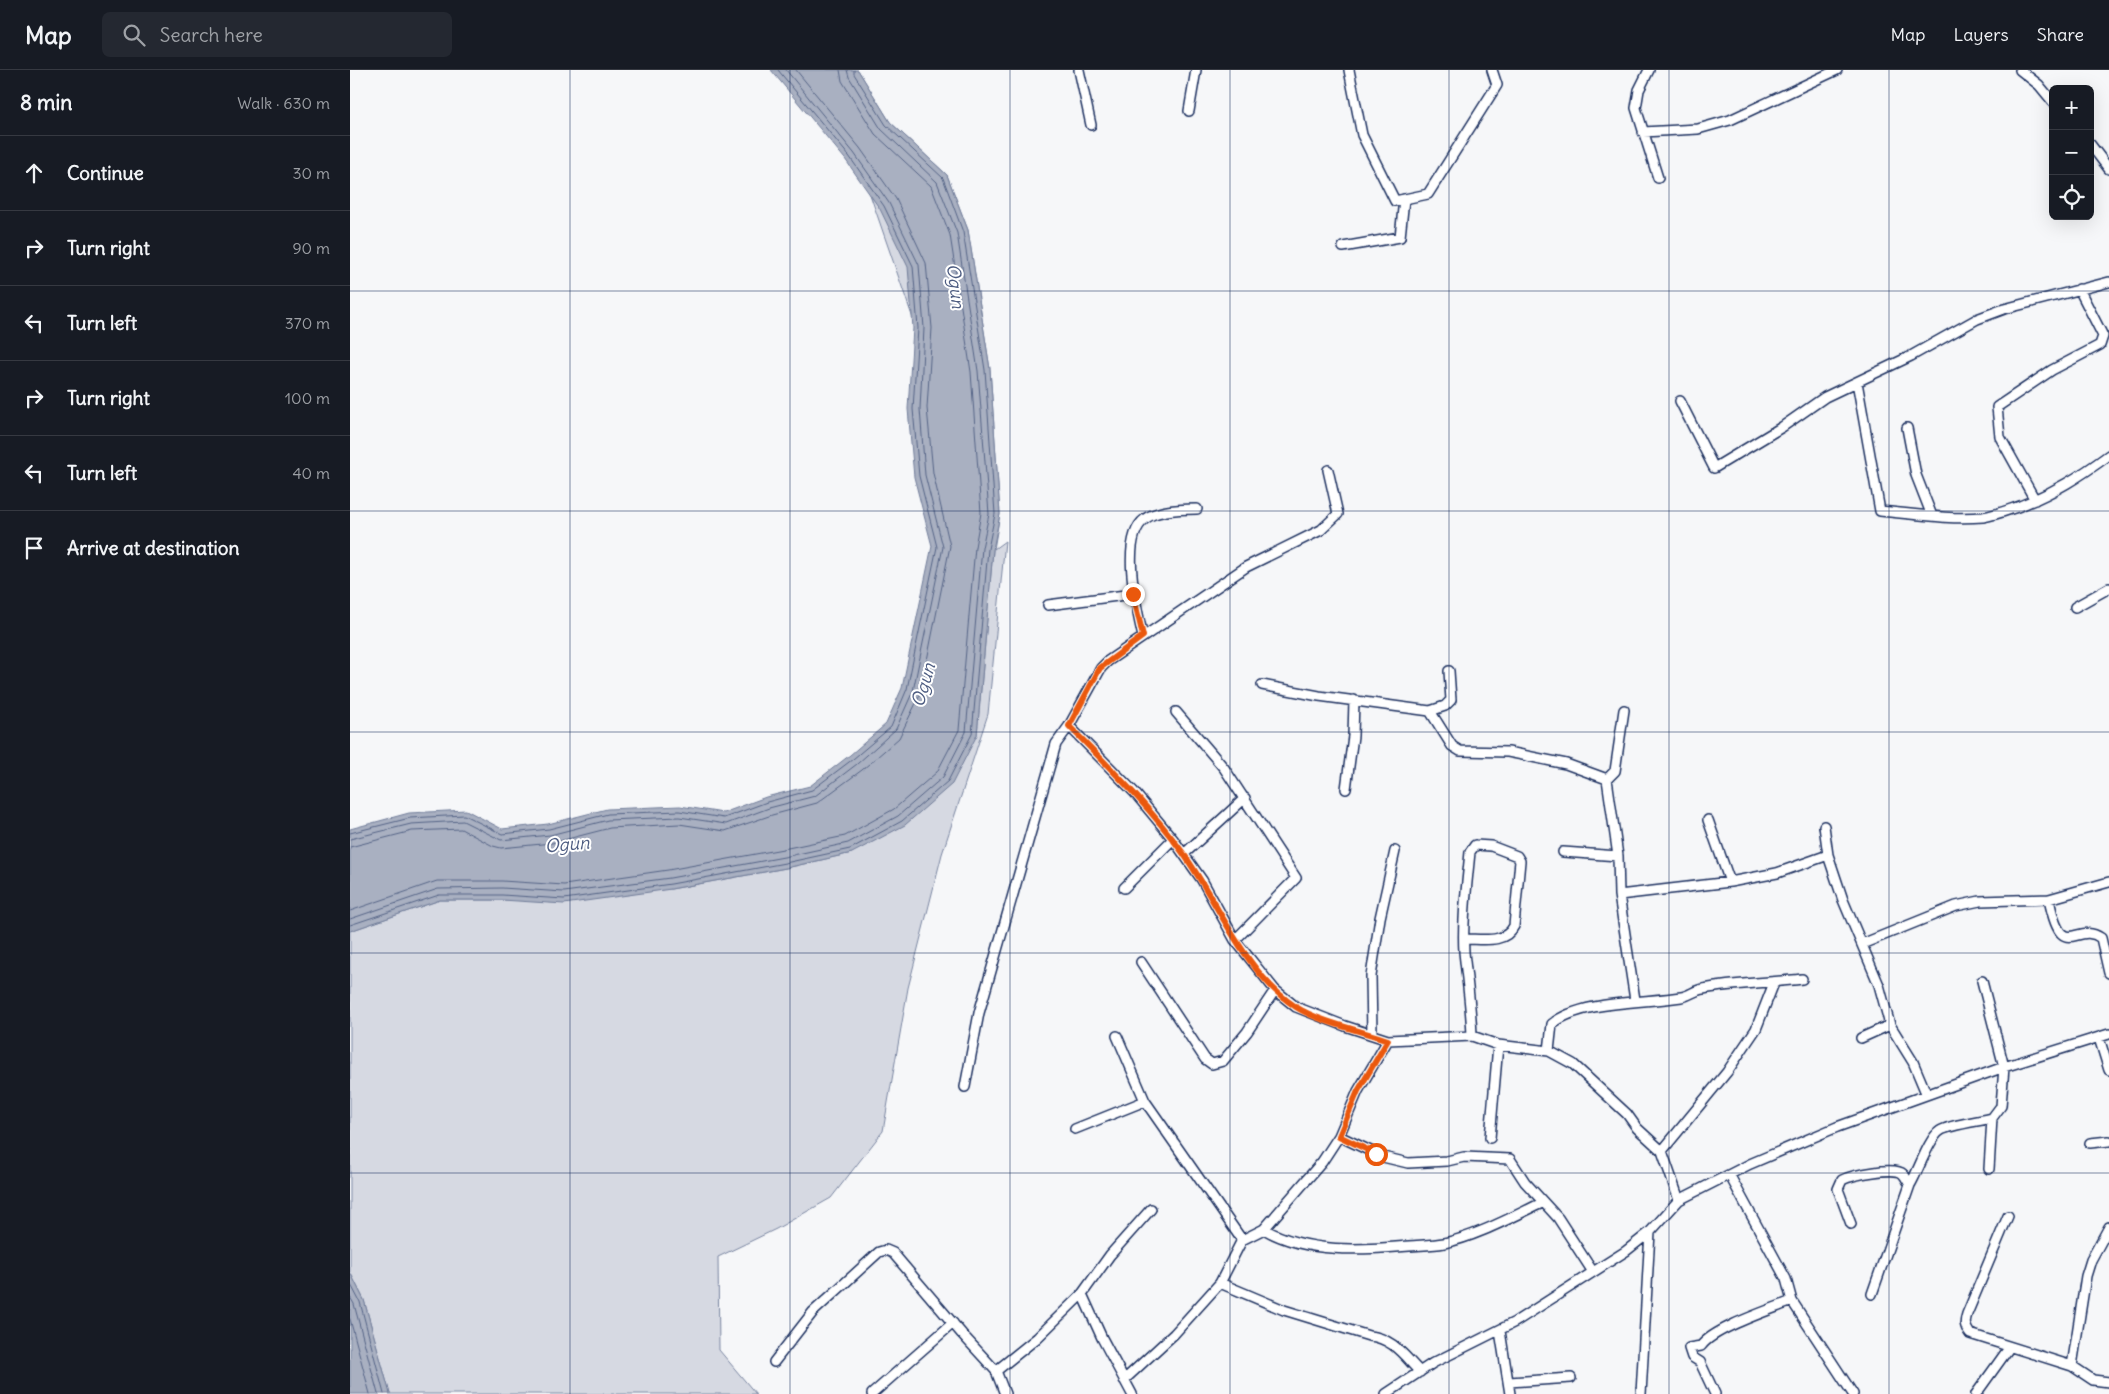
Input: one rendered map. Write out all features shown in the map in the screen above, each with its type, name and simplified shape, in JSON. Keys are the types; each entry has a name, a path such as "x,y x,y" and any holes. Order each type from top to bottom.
{"street":[{"path":"1079,70 1090,125"},
{"path":"1189,111 1196,70"},
{"path":"1350,70 1362,135 1395,200 1428,194 1497,85 1492,70"},
{"path":"1649,70 1639,90 1636,108 1658,178"},
{"path":"1643,132 1698,128 1730,120 1836,70"},
{"path":"2020,70 2039,85 2049,97"},
{"path":"2094,149 2109,169"},
{"path":"1343,247 1400,236 1404,199"},
{"path":"1680,401 1714,468 1782,427 1824,397 1911,356 1977,319 2004,309 2109,282"},
{"path":"2035,500 2000,436 1997,407 2052,370 2100,345 2103,336 2080,289"},
{"path":"1857,382 1880,511 1960,518 1985,516 2052,493 2079,477 2109,455"},
{"path":"1907,428 1916,474 1932,516"},
{"path":"965,1087 979,1013 1056,744 1069,726 1100,668 1143,636 1246,567 1321,530 1334,521 1338,514 1328,470"},
{"path":"1143,636 1133,594 1133,537 1145,518 1175,509 1197,509"},
{"path":"2075,607 2109,588"},
{"path":"1048,606 1133,594"},
{"path":"1262,685 1318,696 1430,711 1449,703 1451,700 1449,671"},
{"path":"1346,789 1353,736 1354,700"},
{"path":"1607,779 1615,771 1624,710"},
{"path":"1430,711 1452,746 1460,751 1508,752 1566,764 1607,779"},
{"path":"1176,712 1224,768 1296,878 1235,940"},
{"path":"1069,726 1134,792 1173,839 1202,880 1235,940 1275,990 1304,1011 1388,1040 1472,1036 1498,1045 1549,1051 1572,1064 1627,1114 1638,1128 1662,1151 1679,1200"},
{"path":"1607,779 1618,856 1619,894 1634,1000"},
{"path":"1184,854 1245,798"},
{"path":"1708,820 1730,882"},
{"path":"1824,826 1828,854 1843,900 1879,985 1890,1025 1913,1062 1926,1093"},
{"path":"1124,888 1173,839"},
{"path":"1464,939 1504,938 1510,933 1514,926 1520,861 1517,856 1484,845 1475,845 1471,848 1464,939 1471,1003 1472,1036"},
{"path":"1372,1034 1370,976 1380,918 1395,851"},
{"path":"1563,852 1618,856"},
{"path":"1619,894 1730,882 1777,873 1828,854"},
{"path":"1862,944 1956,906 1980,901 2049,900 2109,882"},
{"path":"2049,900 2053,922 2061,934 2066,937 2092,934 2101,938 2109,973"},
{"path":"1141,962 1205,1059 1212,1064 1223,1061 1247,1032 1275,990"},
{"path":"1549,1051 1552,1024 1560,1017 1634,1000 1684,997 1701,989 1802,979"},
{"path":"1982,981 1985,999 2004,1067 2001,1106 1992,1118 1989,1169"},
{"path":"1662,1151 1727,1072 1756,1029 1774,983"},
{"path":"1861,1038 1890,1025"},
{"path":"1386,1394 1420,1372 1500,1330 1626,1252 1650,1232 1679,1200 1730,1176 1750,1164 1837,1126 1926,1093 2109,1034"},
{"path":"1118,1036 1144,1101 1242,1240"},
{"path":"2099,1038 2109,1070"},
{"path":"1124,1380 1174,1334 1220,1283 1242,1240 1264,1229 1322,1162 1339,1136 1358,1091 1388,1040"},
{"path":"1490,1138 1498,1045"},
{"path":"1075,1129 1144,1101"},
{"path":"1872,1294 1910,1185 1919,1170 1929,1145 1939,1131 1992,1118"},
{"path":"1339,1136 1383,1157 1408,1164 1464,1158 1510,1159 1542,1203 1558,1218 1593,1272"},
{"path":"2090,1143 2109,1141"},
{"path":"1851,1224 1838,1189 1842,1180 1875,1172 1899,1172 1903,1174 1910,1185"},
{"path":"1730,1176 1786,1279 1792,1301 1853,1394"},
{"path":"1264,1229 1276,1236 1332,1248 1377,1249 1444,1243 1493,1226 1542,1203"},
{"path":"996,1371 1037,1338 1082,1294 1110,1255 1151,1209"},
{"path":"2008,1216 1964,1324 1970,1334 2009,1348 2072,1366 2093,1380 2109,1382"},
{"path":"2072,1366 2086,1276 2091,1260 2109,1227"},
{"path":"1641,1394 1650,1232"},
{"path":"774,1362 813,1312 879,1252 886,1250 894,1253 996,1371 1004,1394"},
{"path":"1220,1283 1284,1310 1388,1340 1420,1372"},
{"path":"1082,1294 1102,1338 1132,1394"},
{"path":"1716,1394 1700,1362 1692,1357 1688,1348 1700,1346 1704,1341 1723,1330 1792,1301"},
{"path":"872,1394 953,1323"},
{"path":"1500,1330 1510,1394"},
{"path":"1976,1394 2009,1348"},
{"path":"1509,1382 1571,1378"}],"shaded area":[{"path":"827,70 858,70 890,122 947,175 968,230 990,369 1000,514 994,549 1005,541 988,714 942,854 908,988 883,1131 831,1198 776,1229 718,1257 719,1350 756,1394 390,1394 364,1300 350,1272 350,931 440,900 502,900 671,889 786,868 852,853 977,735 993,550"}],"water":[{"name":"Ogun","path":"771,70 858,70 890,122 947,175 968,230 990,369 1000,514 993,550 977,735 952,784 905,825 852,853 786,868 671,889 564,904 502,900 440,900 350,931 350,829 409,813 466,810 502,829 548,824 607,809 680,806 723,813 766,797 810,786 886,724 902,688 932,546 914,477 908,409 913,328 908,267 880,209 845,159"},
{"path":"350,1272 364,1300 390,1394 350,1394"}],"route":[{"path":"1133,594 1143,636 1100,668 1069,726 1134,792 1173,839 1202,880 1235,940 1275,990 1304,1011 1388,1040 1358,1091 1339,1136 1376,1154"}]}
